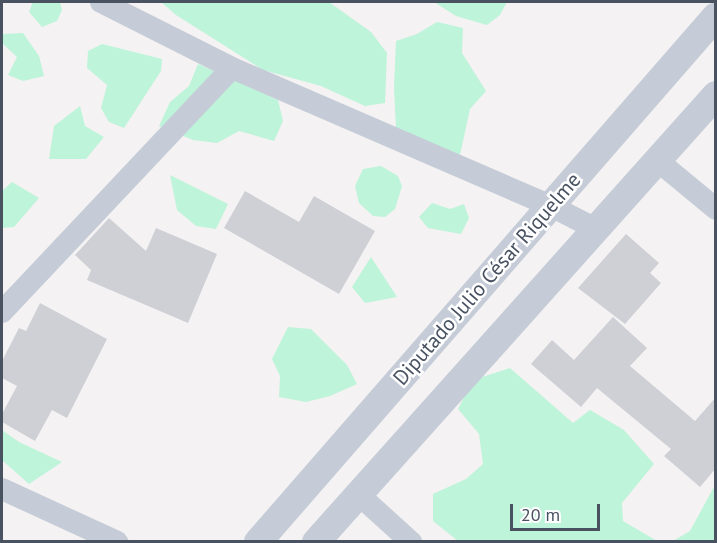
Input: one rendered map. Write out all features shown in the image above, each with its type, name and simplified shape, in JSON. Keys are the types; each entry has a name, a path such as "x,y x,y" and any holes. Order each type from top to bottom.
{"street":[{"path":"102,2 232,68 551,206 594,228"},
{"name":"Diputado Julio César Riquelme","path":"258,542 716,16"},
{"path":"2,312 232,68"},
{"path":"316,542 594,228 658,161 716,95"},
{"path":"658,161 716,209"},
{"path":"462,309 495,339"},
{"path":"2,489 117,542"},
{"path":"358,494 411,542"}],"green space":[{"path":"33,2 60,2 62,10 57,21 42,27 29,12"},
{"path":"161,2 329,2 371,32 387,53 385,103 365,106 321,86 263,70 176,15"},
{"path":"434,2 507,2 500,15 487,25 456,16"},
{"path":"437,22 463,28 462,53 486,91 470,109 460,155 396,128 394,87 396,41 417,34"},
{"path":"23,33 39,56 44,76 23,81 8,75 17,57 2,43 2,34"},
{"path":"102,44 162,59 161,71 124,128 109,122 101,108 107,85 87,68 88,51"},
{"path":"198,64 278,100 283,121 274,141 239,131 217,143 193,140 159,126 170,102 189,86"},
{"path":"80,106 85,126 104,137 86,159 49,159 54,126"},
{"path":"381,166 398,176 402,186 395,209 385,217 373,216 359,203 355,186 363,169"},
{"path":"170,175 228,204 216,229 196,226 177,210"},
{"path":"12,182 39,198 14,227 2,228 2,191"},
{"path":"432,203 450,209 464,204 469,218 461,234 428,228 419,217"},
{"path":"371,257 397,297 365,303 352,287"},
{"path":"288,327 311,329 347,365 357,384 330,396 306,402 279,397 280,376 272,359"},
{"path":"510,368 573,423 590,410 624,430 654,464 622,503 623,521 657,541 458,541 433,521 433,494 466,479 483,464 479,434 458,409 473,380"},
{"path":"2,430 19,442 62,462 29,484 2,460"},
{"path":"715,485 715,541 673,541 690,531"}],"building":[{"path":"245,191 299,222 314,196 375,231 339,294 224,228"},
{"path":"109,218 146,251 156,228 217,254 188,323 87,280 91,270 75,255"},
{"path":"626,234 659,263 650,273 661,283 625,324 578,288"},
{"path":"40,303 107,339 67,418 52,410 35,441 2,422 2,414 17,386 2,378 2,361 19,328 26,331"},
{"path":"613,317 647,348 630,366 695,421 716,397 716,468 700,487 664,456 671,449 597,388 581,407 531,364 552,340 574,360"}]}
